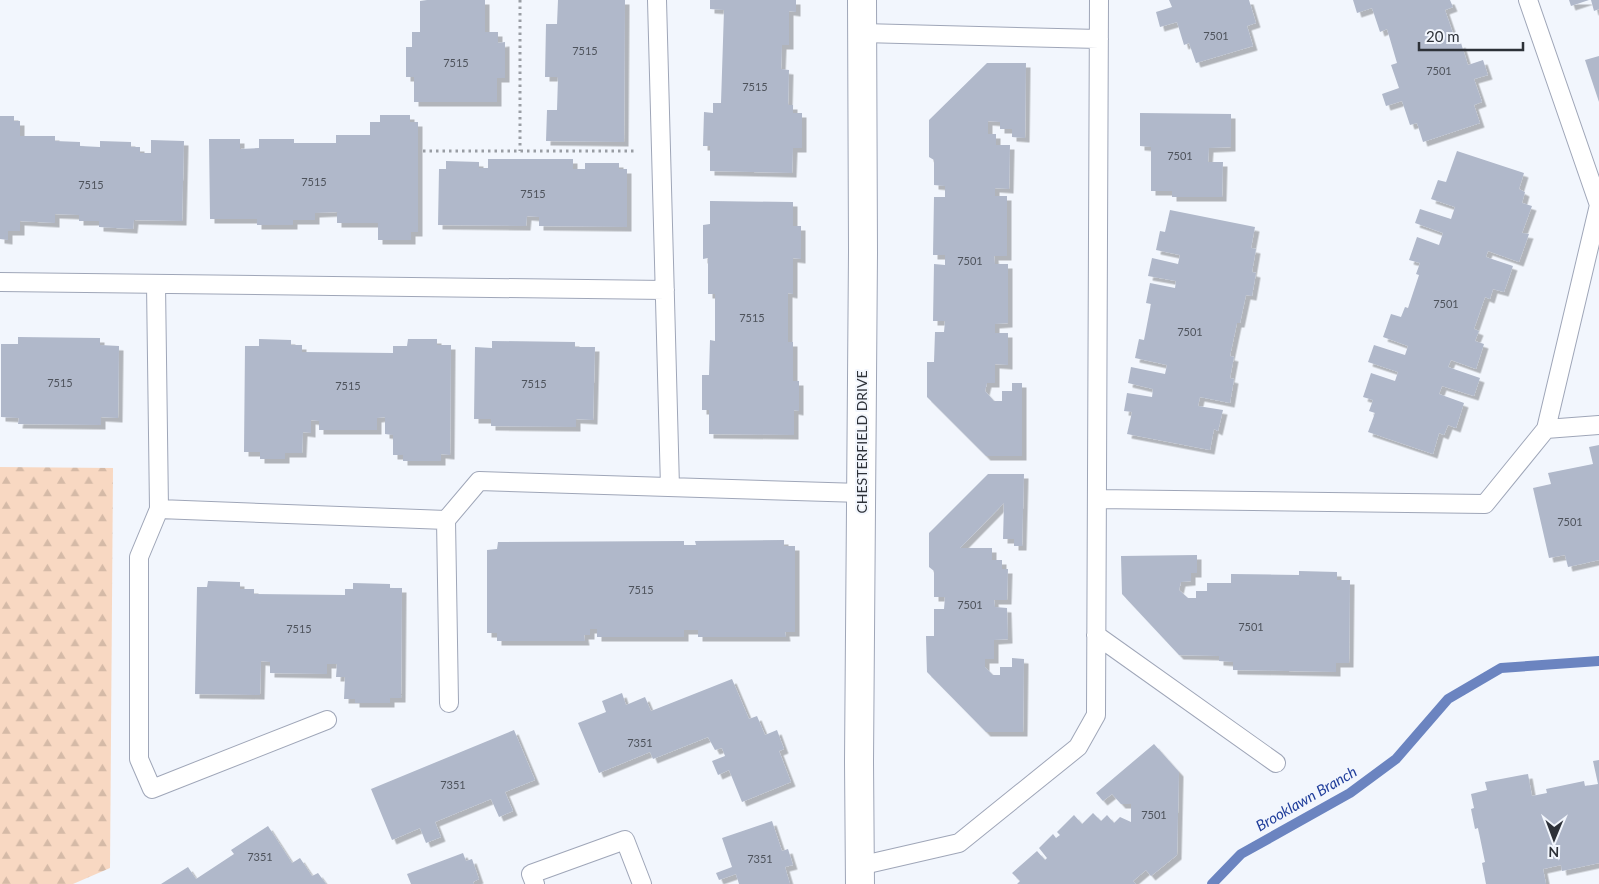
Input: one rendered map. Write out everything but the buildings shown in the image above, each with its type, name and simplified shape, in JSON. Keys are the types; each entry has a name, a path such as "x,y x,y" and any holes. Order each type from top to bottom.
{"street":[{"name":"CHESTERFIELD DRIVE","path":"859,875 862,0"}],"lane":[{"path":"657,0 670,487"},
{"path":"859,875 959,843 1078,747 1096,714 1099,0"},
{"path":"1097,499 1486,504 1546,429 1599,205 1528,0"},
{"path":"862,33 1099,39"},
{"path":"0,282 665,290"},
{"path":"156,284 159,509 139,557 139,759 152,789 327,720"},
{"path":"1546,429 1599,424"},
{"path":"448,703 446,520 479,481 861,493"},
{"path":"159,509 446,520"},
{"path":"1096,634 1276,763"},
{"path":"535,884 531,874 625,840 642,884"}],"path":[{"path":"520,0 520,151"},
{"path":"423,151 661,151"}],"green space":[{"path":"0,467 113,468 110,868 73,884 0,884"}],"waterway":[{"name":"Brooklawn Branch","path":"1212,884 1241,854 1350,793 1396,759 1448,699 1501,668 1599,661"}]}
